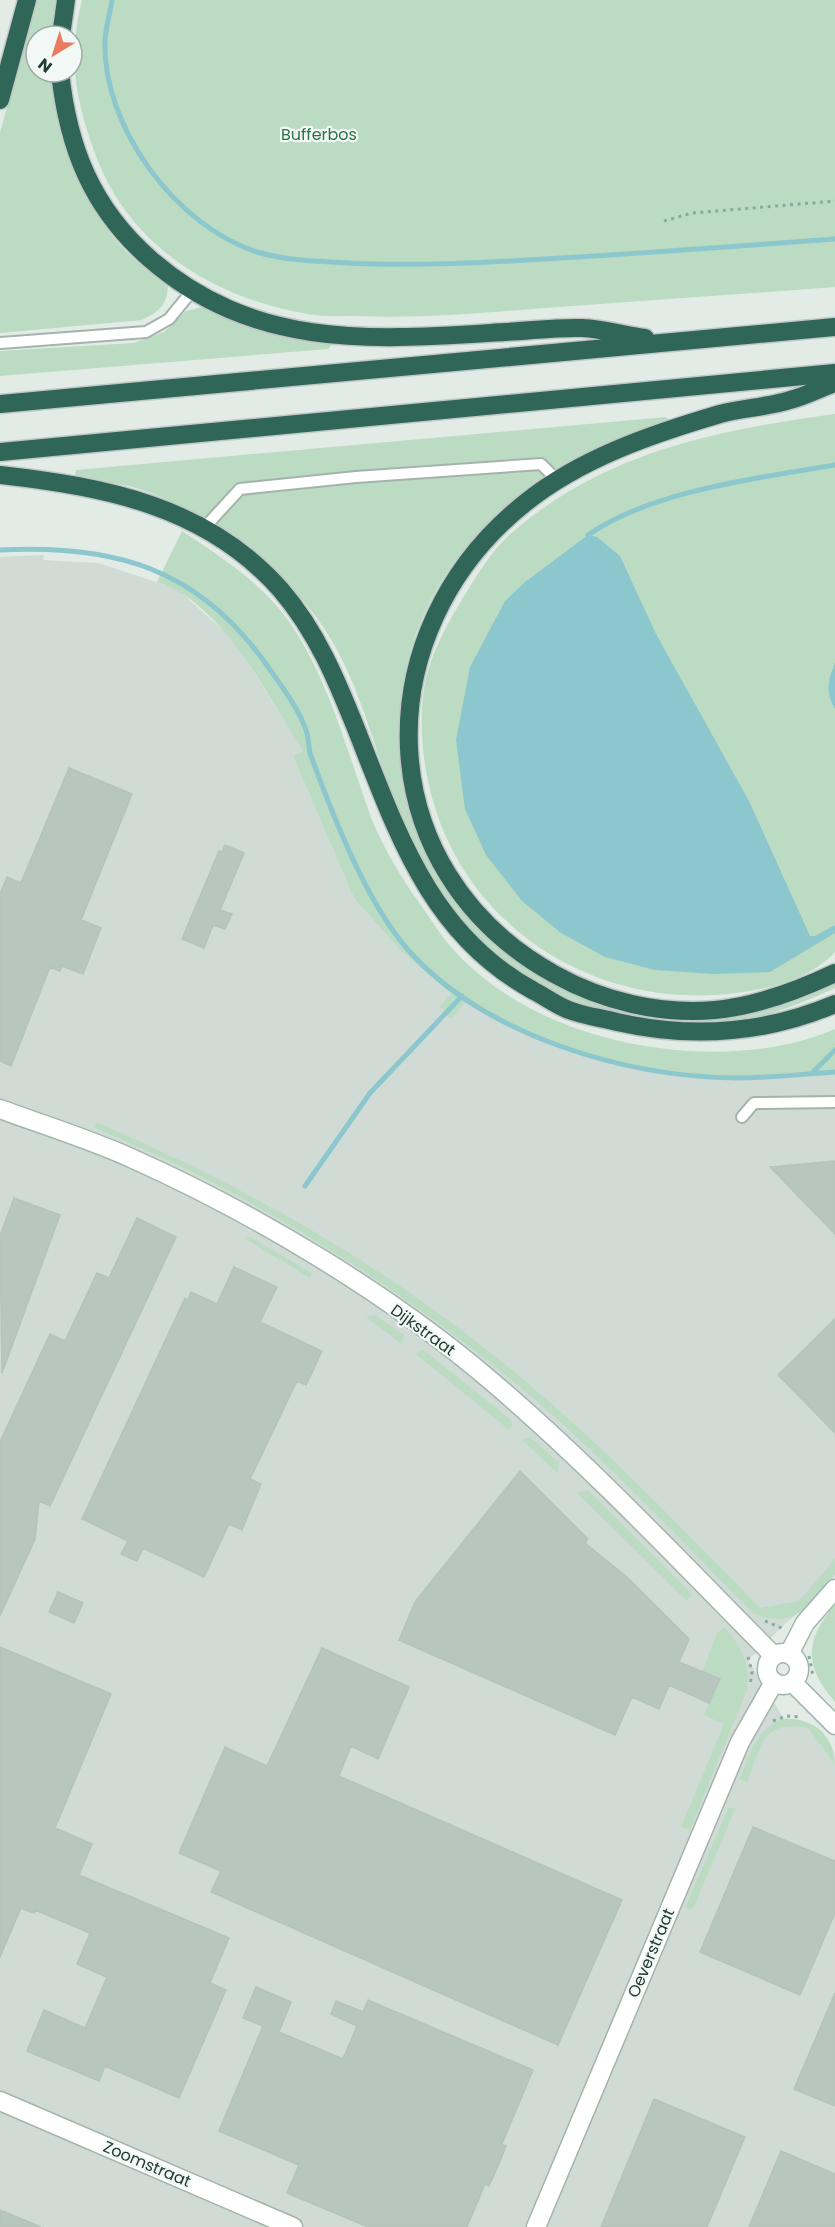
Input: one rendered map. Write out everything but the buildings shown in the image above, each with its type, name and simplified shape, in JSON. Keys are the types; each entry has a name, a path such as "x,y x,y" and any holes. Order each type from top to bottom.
{"highway":[{"path":"0,100 27,0"},
{"path":"63,24 66,0"},
{"path":"61,84 64,107 79,158 104,211 138,248 179,284 242,316 290,329 325,334 406,338 583,328 670,343"},
{"path":"0,404 835,327"},
{"path":"0,452 835,373"},
{"path":"835,382 790,400 722,414 632,444 556,480 522,505 485,540 458,573 434,615 417,661 410,696 408,738 413,784 421,814 439,859 466,900 504,941 534,963 572,985 645,1007 715,1010 779,996 835,973"},
{"path":"0,475 106,491 157,505 205,527 252,561 281,590 305,622 334,671 408,858 437,904 470,945 510,978 569,1010 657,1031 698,1033 743,1031 784,1023 835,1004"},
{"path":"784,1023 804,1025 835,1014"}],"street":[{"name":"Dijkstraat","path":"0,1109 129,1157 237,1209 319,1258 414,1322 489,1379 580,1461 781,1654"},
{"path":"835,1588 766,1669 835,1725"},
{"path":"781,1654 799,1666 798,1675 783,1682"},
{"name":"Oeverstraat","path":"536,2227 740,1742 783,1682"},
{"name":"Zoomstraat","path":"0,2101 293,2227"}],"lane":[{"path":"0,344 146,332 169,319 192,291"},
{"path":"205,527 240,489 356,477 541,464 556,480"},
{"path":"742,1117 754,1103 835,1102"}],"path":[{"path":"664,221 692,213 835,201"},
{"path":"746,1652 752,1672 749,1692"}],"shaded area":[{"path":"44,555 43,560 98,563 177,589 234,640 304,752 293,756 354,898 402,952 452,995 450,1019 465,1003 494,1015 530,1035 568,1050 655,1071 736,1078 835,1072 835,1575 809,1606 789,1620 748,1660 787,1724 808,1728 835,1765 835,2227 0,2227 0,557"}],"green space":[{"path":"36,0 57,0 54,24 30,24"},
{"name":"Bufferbos","path":"82,0 835,0 835,287 406,317 313,315 241,296 210,282 156,244 133,220 113,192 90,140 79,101 76,84 84,84 84,24 77,24"},
{"path":"24,44 24,84 53,84 65,141 82,185 105,226 120,245 168,287 160,308 142,320 0,333 0,133"},
{"path":"202,307 259,330 327,341 331,346 328,349 0,376 0,351 134,343 164,332 186,311"},
{"path":"835,414 835,952 810,972 795,979 762,989 713,995 664,993 617,984 572,966 532,942 497,911 467,874 444,832 429,785 422,728 425,684 438,643 486,562 500,545 515,530 551,503 588,481 666,448 749,428"},
{"path":"666,417 670,421 601,447 535,485 505,508 454,562 434,594 413,643 402,695 400,747 408,798 424,847 449,892 483,933 524,967 551,983 579,997 608,1006 741,1010 781,1006 835,981 835,988 797,1004 759,1017 727,1024 645,1020 601,1010 561,995 523,974 489,948 459,917 432,881 410,841 356,691 328,634 309,608 252,551 231,535 186,508 136,488 75,476 76,470"},
{"path":"182,531 254,583 290,623 327,694 372,820 388,853 446,941 469,966 512,998 536,1011 586,1032 639,1045 688,1051 738,1051 788,1044 835,1029 835,1072 747,1078 672,1073 630,1066 569,1050 542,1040 465,1003 451,1019 440,1007 451,994 402,952 354,898 293,756 303,751 259,679 223,630 202,609 180,593 157,582"},
{"path":"96,1122 157,1149 273,1208 328,1240 436,1311 568,1418 652,1498 760,1608 799,1601 835,1559 835,1575 809,1604 791,1617 767,1618 753,1613 637,1495 577,1438 515,1383 467,1345 367,1273 315,1240 207,1180 95,1128"},
{"path":"250,1237 312,1273 310,1278 246,1239"},
{"path":"375,1315 404,1335 402,1344 366,1317"},
{"path":"421,1350 510,1419 512,1425 509,1430 416,1354"},
{"path":"530,1437 559,1463 557,1473 522,1440"},
{"path":"588,1490 692,1594 687,1601 577,1493"},
{"path":"835,1605 835,1702 818,1677 813,1665 812,1654 813,1642 818,1630"},
{"path":"724,1627 736,1641 746,1663 747,1690 690,1830 681,1827 724,1724 704,1715 720,1679 702,1672 717,1633"},
{"path":"783,1719 804,1721 820,1730 831,1745 835,1765 808,1728 781,1728 772,1732 760,1747 747,1782 740,1779 760,1736 774,1723"},
{"path":"729,1807 735,1809 693,1909 685,1908"}],"water":[{"path":"588,535 597,537 620,556 656,634 749,801 810,936 815,936 835,925 835,933 770,972 714,974 655,970 605,957 561,933 522,901 486,855 465,809 456,740 470,667 505,601 525,582"},
{"path":"835,663 835,709 830,697 829,686"}],"waterway":[{"path":"112,0 105,40 107,73 116,106 130,138 150,169 173,196 199,220 227,239 257,252 313,261 428,264 591,256 835,239"},
{"path":"588,535 643,507 675,497 741,481 835,465"},
{"path":"0,550 41,549 80,552 116,558 150,569 182,584 212,605 240,631 266,664 303,721 309,750 330,805 365,884 379,909 409,951 441,981 477,1007 517,1028 560,1046 604,1060 649,1070 694,1076 737,1078 835,1072"},
{"path":"305,1186 370,1093 462,996"},
{"path":"812,1073 835,1050"}]}
